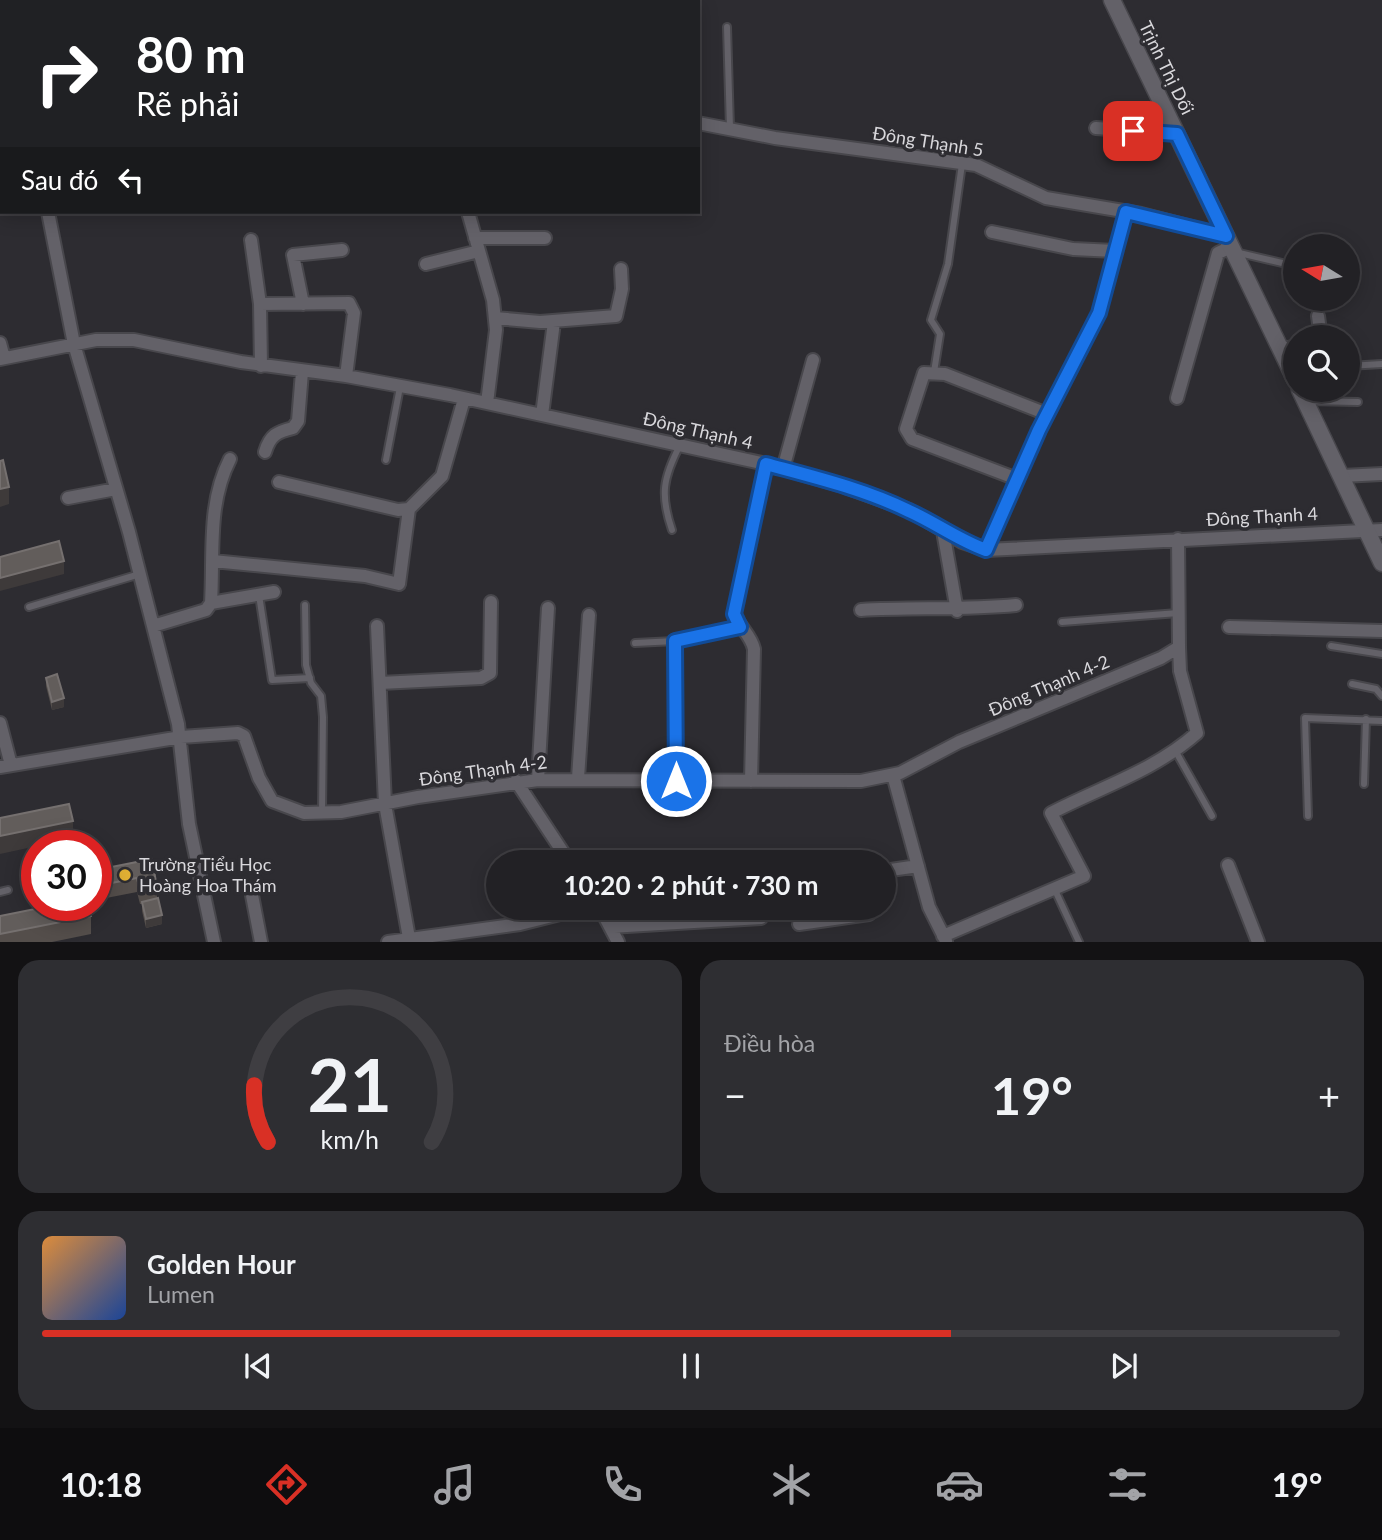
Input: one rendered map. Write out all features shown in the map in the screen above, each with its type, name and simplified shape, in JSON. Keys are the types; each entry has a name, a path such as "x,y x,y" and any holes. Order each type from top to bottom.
{"main road":[{"name":"Trịnh Thị Dối","path":"1112,0 1230,245 1283,339"},
{"path":"1306,402 1342,476 1375,529 1382,563"}],"street":[{"name":"Đông Thạnh 5","path":"700,123 775,138 962,164 995,172 1046,198 1126,212 1230,245"},
{"path":"1096,128 1177,134"},
{"path":"986,550 1047,414 1099,313 1126,212"},
{"path":"48,214 74,344 140,574 181,737 178,748 189,824 214,942"},
{"path":"469,214 495,318 496,330 487,403"},
{"path":"992,232 1073,249 1115,251"},
{"path":"475,237 545,238"},
{"path":"251,240 260,304 261,366"},
{"path":"1177,398 1218,253 1230,245"},
{"path":"303,304 293,255 342,250"},
{"path":"426,264 479,251"},
{"path":"495,318 554,321 617,316 622,289 621,269"},
{"path":"260,304 349,303 354,313 346,376"},
{"path":"1318,316 1319,325"},
{"path":"542,415 554,321"},
{"name":"Đông Thạnh 4","path":"2,358 96,340 134,340 261,366 346,376 487,403 766,464 840,485 909,510 943,531 986,550 1375,529"},
{"path":"0,343 2,358"},
{"path":"783,469 813,360"},
{"path":"264,452 269,439 278,432 293,428 298,421 302,372"},
{"path":"1017,479 912,439 906,429 924,373 944,374 1047,414"},
{"path":"213,561 365,576 399,584 409,509 442,476 464,399"},
{"path":"153,626 206,610 211,603 214,505 222,475 230,459"},
{"path":"751,781 754,649 752,637 740,627 734,614 766,464"},
{"path":"1342,476 1382,474"},
{"path":"279,482 398,510 409,509"},
{"path":"68,498 116,489"},
{"path":"943,531 957,611"},
{"path":"892,775 929,907 944,939 1084,876 1051,813 1091,792 1107,789 1176,752 1197,733 1180,671 1178,538"},
{"path":"211,603 274,592"},
{"path":"380,683 481,678 489,673 491,602"},
{"path":"861,610 941,607 957,611 1016,605"},
{"path":"538,780 548,608"},
{"path":"578,778 589,615"},
{"path":"377,626 385,804 409,938"},
{"path":"1229,626 1382,631"},
{"path":"675,641 676,781"},
{"name":"Đông Thạnh 4-2","path":"5,766 181,737 223,733 244,736 259,778 272,800 304,813 385,804 516,781 578,778 861,781 892,775 959,742 1026,717 1161,658 1179,647"},
{"path":"0,723 5,766"},
{"path":"516,781 561,850"},
{"path":"1228,865 1258,942"},
{"path":"896,869 918,866"},
{"path":"251,890 261,942"},
{"path":"388,942 536,920"},
{"path":"606,920 618,942"},
{"path":"610,927 727,920"},
{"path":"799,925 840,920"}],"lane":[{"path":"727,27 730,128"},
{"path":"934,373 940,334 930,320 948,264 962,164"},
{"path":"1230,245 1283,262"},
{"path":"1360,366 1382,365"},
{"path":"386,460 400,387"},
{"path":"672,530 663,502 667,469 680,445"},
{"path":"30,607 140,574"},
{"path":"258,595 272,680 310,678"},
{"path":"305,605 306,665 321,696 323,717 322,813"},
{"path":"1062,622 1178,613"},
{"path":"635,643 675,641 740,627"},
{"path":"1331,646 1382,654"},
{"path":"1352,684 1376,689 1382,696"},
{"path":"1308,816 1305,718 1382,721"},
{"path":"1364,784 1366,719"},
{"path":"1176,752 1212,817"},
{"path":"1054,888 1079,942"},
{"path":"0,892 8,890"}],"building":[{"path":"3,460 9,487 0,489 0,461"},
{"path":"59,541 64,561 0,578 0,557"},
{"path":"57,674 64,698 52,702 46,678"},
{"path":"69,804 73,821 0,836 0,818"},
{"path":"152,859 157,888 140,891 137,878 112,883 112,867"},
{"path":"158,898 162,915 146,919 142,902"},
{"path":"21,912 21,921 66,921 0,934 0,916"}],"place":[{"name":"Trường Tiểu Học Hoàng Hoa Thám","path":"125,875"}],"route":[{"path":"676,781 675,641 740,627 734,614 766,464 840,485 909,510 962,542 986,550 1039,430 1099,313 1126,212 1226,236 1177,134 1133,131"}]}
